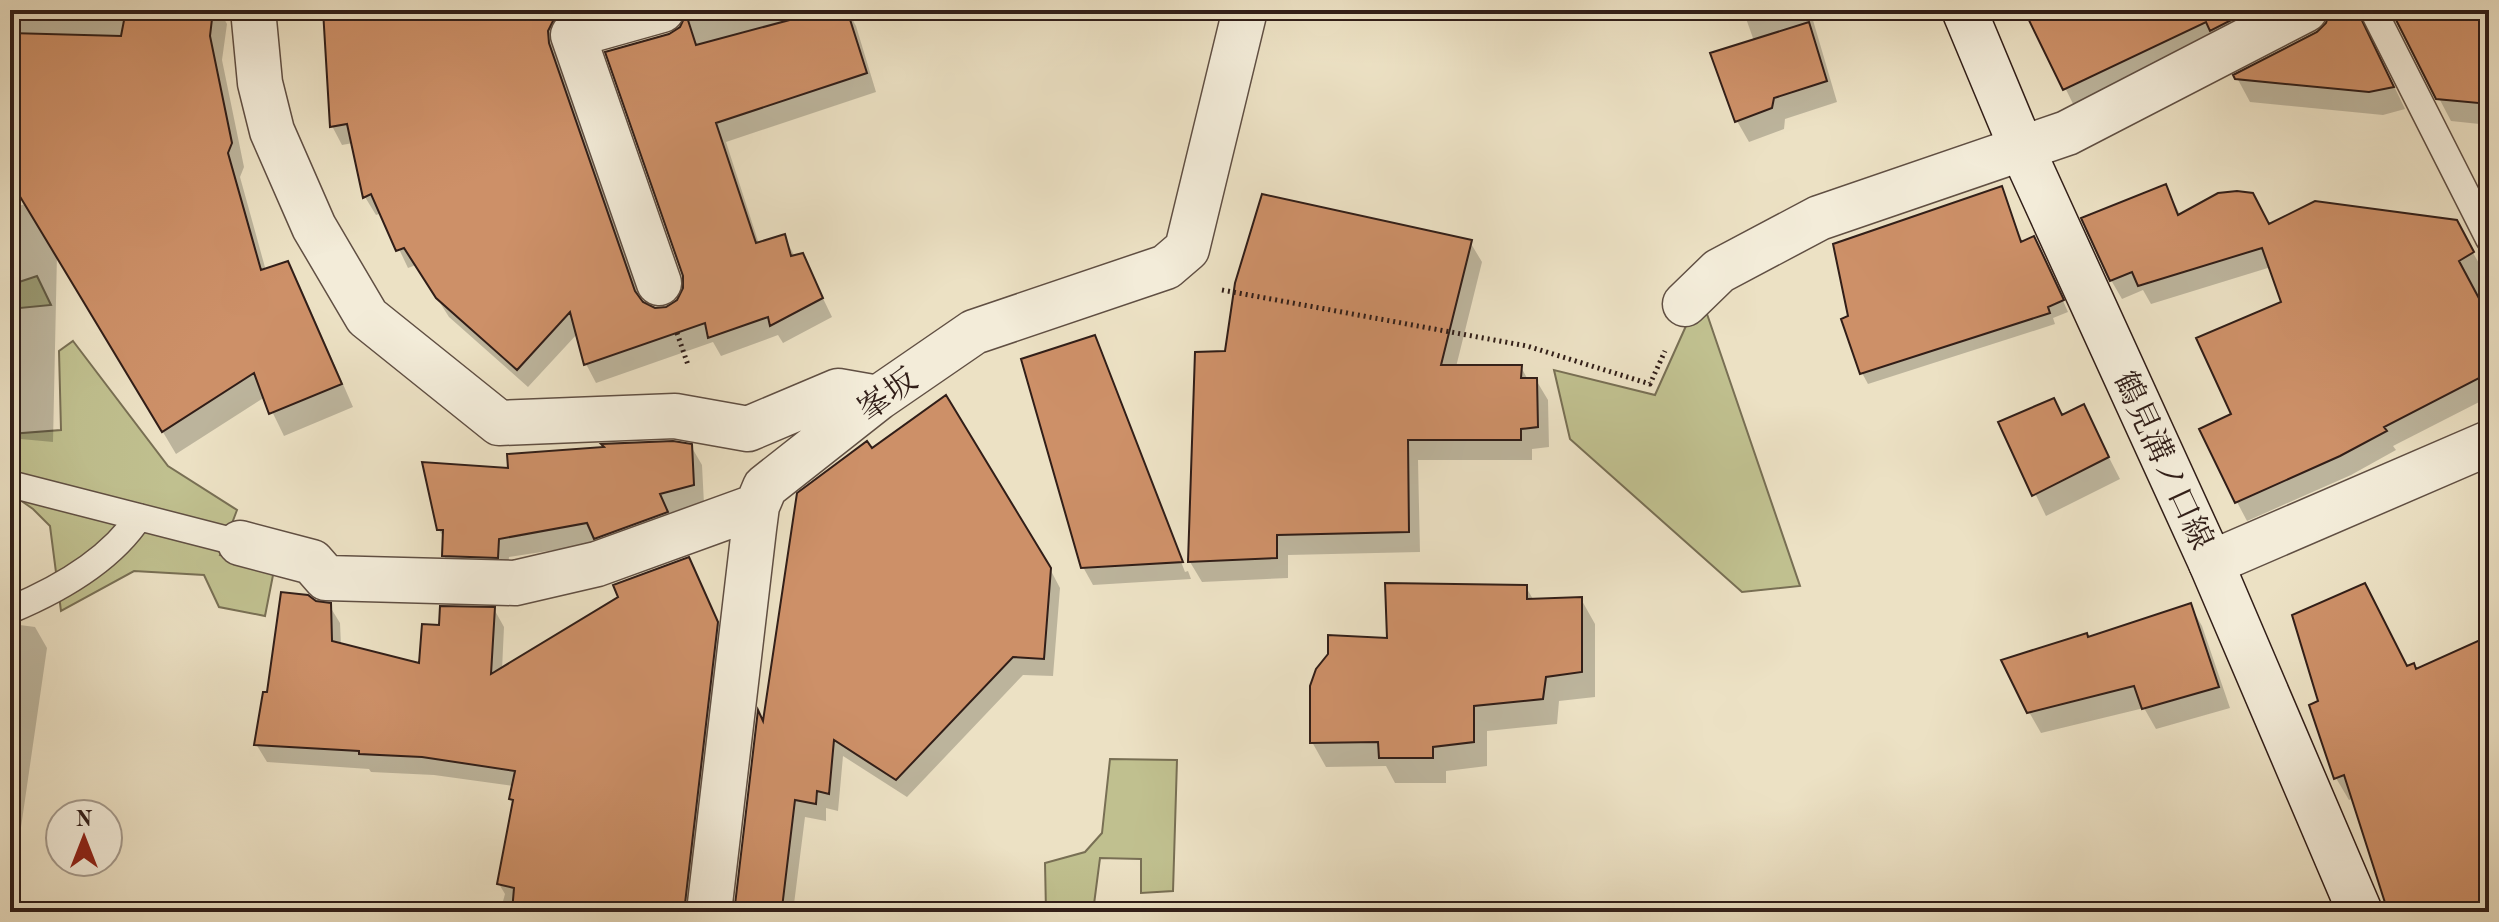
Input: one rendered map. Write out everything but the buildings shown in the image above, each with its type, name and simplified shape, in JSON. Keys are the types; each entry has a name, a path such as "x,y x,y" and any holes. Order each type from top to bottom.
{"street":[{"path":"256,10 254,20 260,83 272,131 314,227 367,317 499,423 675,416 748,429 838,391 878,398"},
{"path":"659,283 573,35 662,10"},
{"path":"1187,249 1245,10"},
{"name":"鶴見溝ノ口線","path":"1964,10 2022,149 2211,563 2360,912"},
{"path":"1685,304 1719,271 1819,218 2067,133 2305,10"},
{"name":"峯坂","path":"757,506 765,487 878,398 974,332 1166,267 1187,249"},
{"path":"2211,563 2489,443"},
{"path":"240,543 312,562 326,578 515,583 597,564 757,506 709,912"}],"lane":[{"path":"2373,10 2489,239"},
{"path":"10,484 240,543"},
{"path":"10,610 51,593 72,578 125,538 139,517"}],"path":[{"path":"1187,249 1213,288 1527,346 1650,384 1685,304"}],"green space":[{"path":"37,276 51,305 10,309 10,285"},
{"path":"1707,314 1800,586 1742,592 1570,439 1554,370 1655,395 1690,317"},
{"path":"73,341 168,466 237,510 220,555 274,570 265,616 219,607 204,575 134,571 61,611 50,526 10,493 10,434 61,430 59,351"},
{"path":"1110,759 1177,760 1173,891 1141,893 1141,859 1100,858 1093,912 1046,912 1045,863 1085,852 1102,833"}]}
